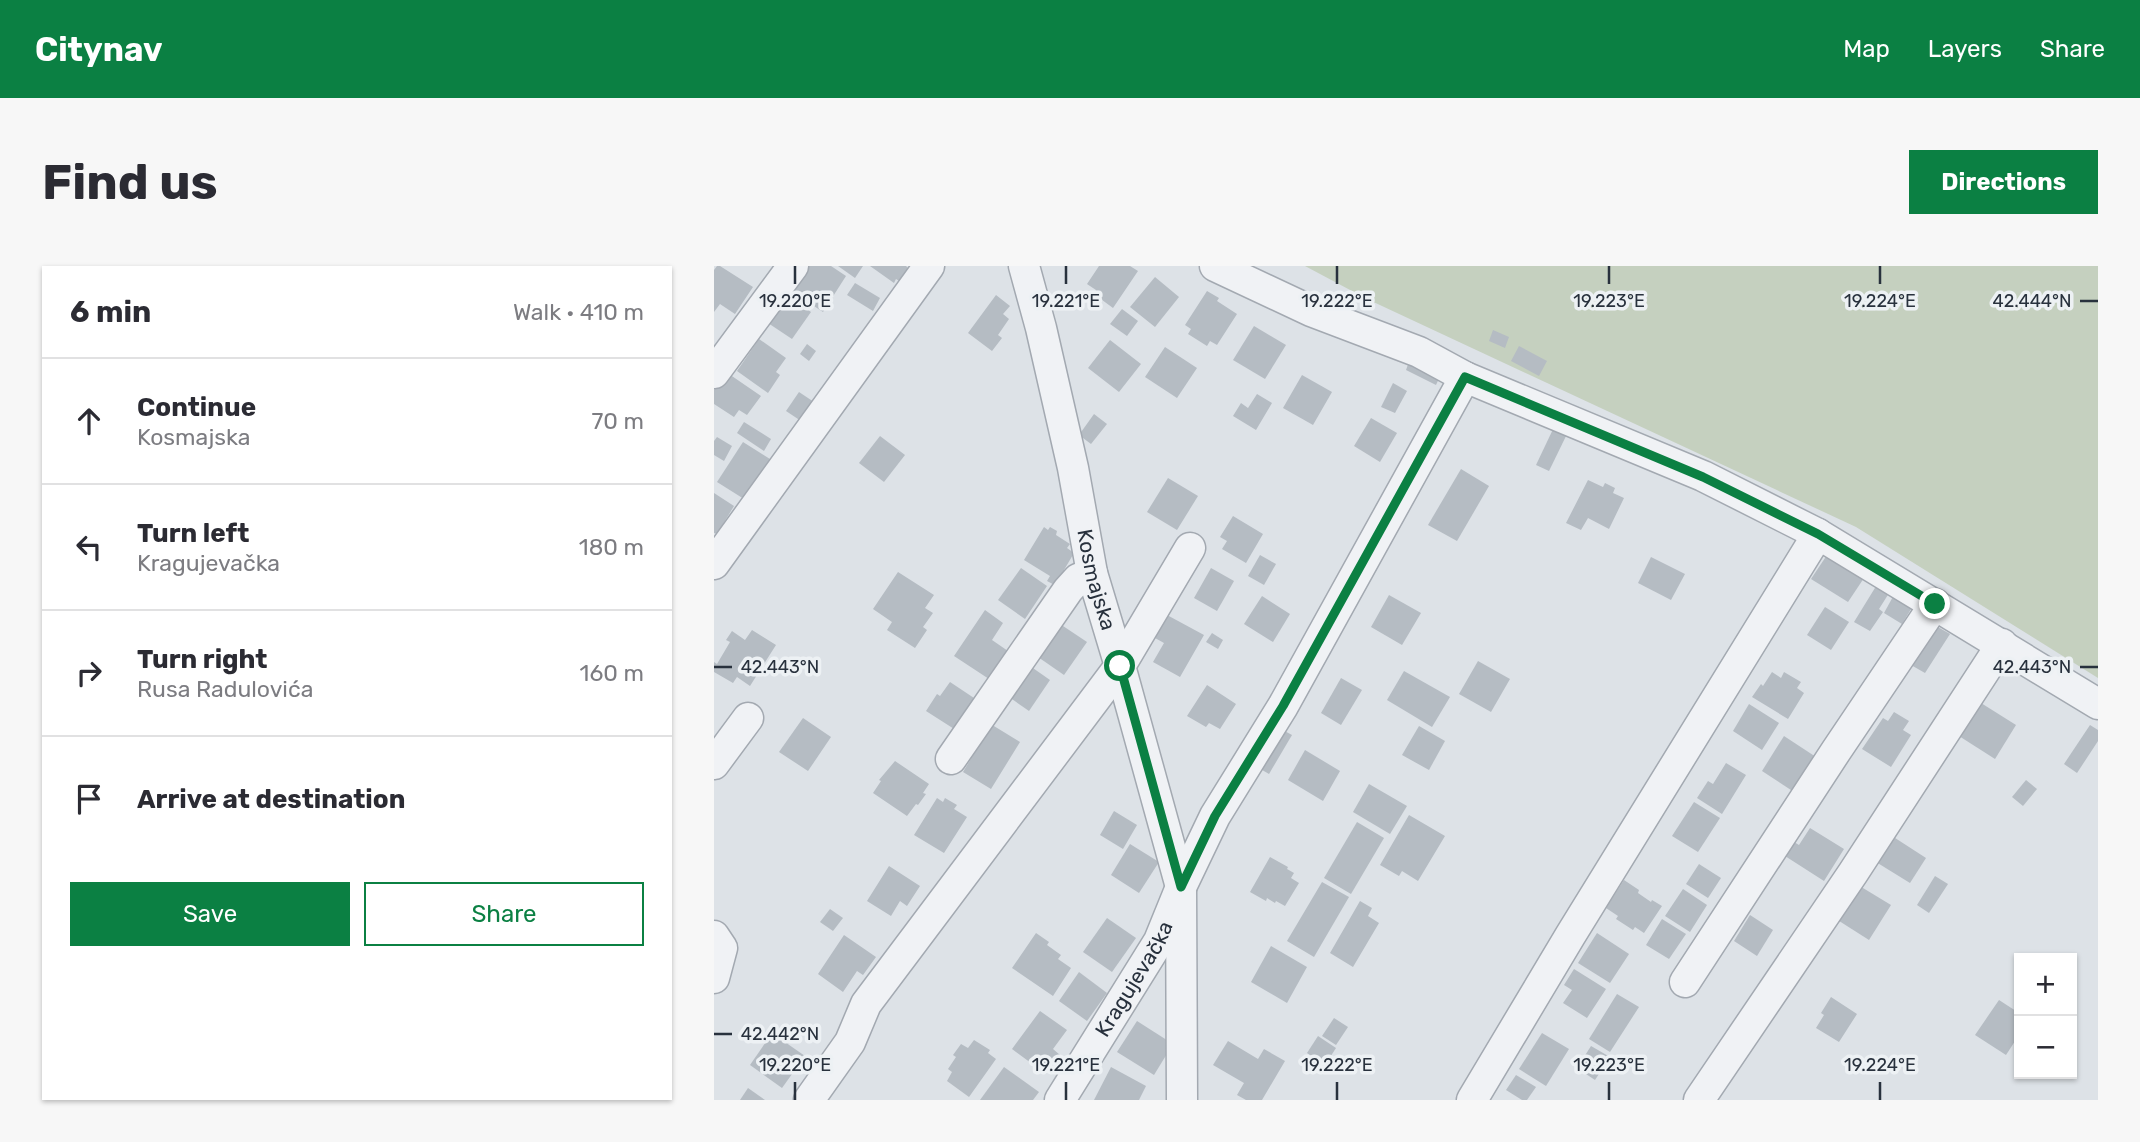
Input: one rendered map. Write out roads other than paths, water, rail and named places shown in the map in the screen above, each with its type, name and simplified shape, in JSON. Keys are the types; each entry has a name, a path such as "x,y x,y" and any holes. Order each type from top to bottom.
{"street":[{"path":"714,373 793,266"},
{"path":"714,564 929,266"},
{"name":"Kosmajska","path":"1024,266 1073,468 1092,573 1181,887 1182,1100"},
{"path":"1215,266 1311,311 1419,352 1465,377 1703,477 1818,534 2098,704"},
{"name":"Kragujevačka","path":"1060,1100 1159,941 1215,816 1283,706 1465,377"},
{"path":"1472,1100 1818,534"},
{"path":"809,1100 850,1042 866,1004 1120,666 1190,548"},
{"path":"951,759 1068,590 1078,579 1092,573"},
{"path":"1685,982 1935,604"},
{"path":"1699,1100 1853,873 2003,644"},
{"path":"714,764 748,718"},
{"path":"714,936 722,948 714,978"}]}
